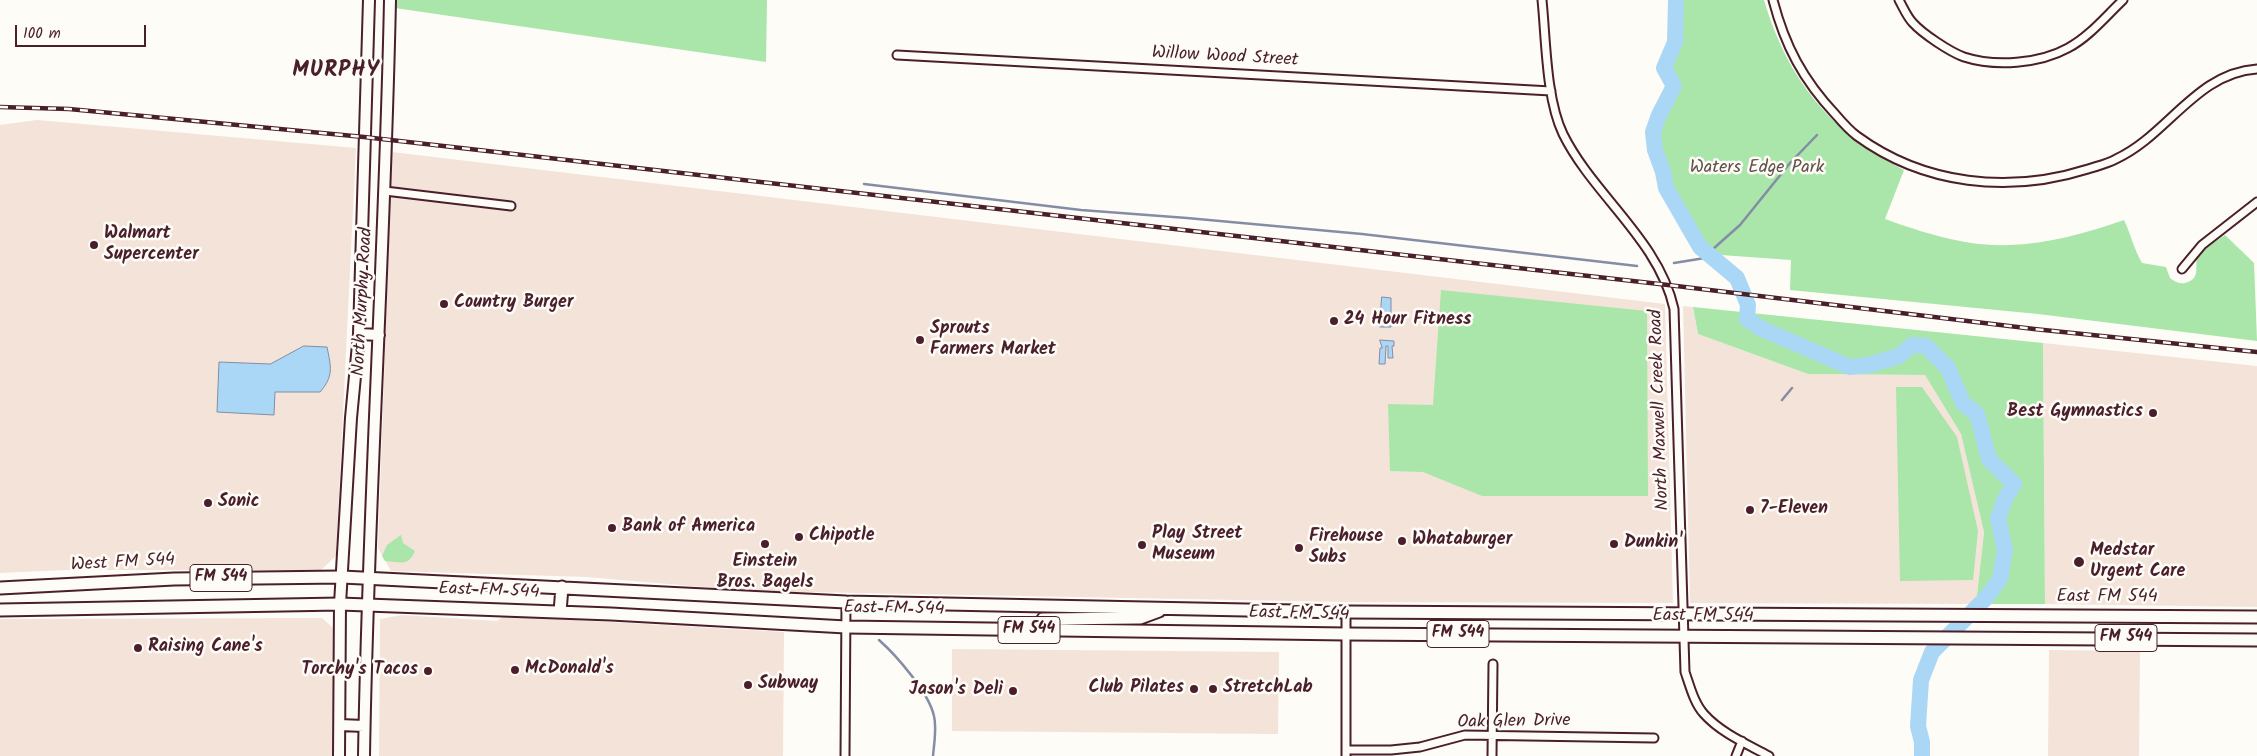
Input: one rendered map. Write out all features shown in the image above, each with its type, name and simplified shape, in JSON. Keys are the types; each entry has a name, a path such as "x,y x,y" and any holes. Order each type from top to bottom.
{"main road":[{"name":"North Murphy Road","path":"340,756 340,604 351,418 359,334 369,0"},
{"name":"North Murphy Road","path":"364,756 366,606 385,191 390,0"},
{"path":"359,334 379,335"},
{"name":"West FM 544","path":"0,588 174,579 342,577 368,579"},
{"name":"East FM 544","path":"368,579 846,602 1346,612 2257,617"},
{"path":"560,612 562,587"},
{"path":"0,588 0,610"},
{"name":"East FM 544","path":"340,604 560,612 846,627 1346,634 1683,634 2257,640"},
{"name":"FM 544","path":"0,610 340,604"},
{"path":"1042,630 1043,619 1140,618 1165,608"},
{"path":"340,725 364,726"}],"street":[{"name":"North Maxwell Creek Road","path":"1542,0 1551,91 1557,121 1569,145 1659,267 1671,296 1674,309 1685,672 1698,705 1704,714 1715,724 1769,756"},
{"path":"1773,0 1778,21 1798,66 1815,93 1855,135 1897,160 1928,172 1980,183 2028,183 2064,176 2116,159 2146,140 2210,84 2243,70 2257,69"},
{"path":"1899,0 1912,22 1935,40 1963,56 1995,63 2037,59 2068,48 2094,28 2123,0"},
{"name":"Willow Wood Street","path":"897,55 1551,91"},
{"path":"385,191 511,206"},
{"path":"2182,269 2202,245 2257,202"},
{"path":"845,756 846,602"},
{"path":"1346,612 1346,753"},
{"path":"1492,756 1493,664"},
{"name":"Oak Glen Drive","path":"1346,753 1420,747 1464,735 1654,738"},
{"path":"1736,756 1742,741"}],"shaded area":[{"path":"37,120 356,148 336,556 321,570 66,570 0,573 0,125"},
{"path":"392,152 1665,304 1673,603 1347,602 751,591 586,577 391,571 378,548"},
{"path":"1683,306 1693,307 1698,334 1808,374 1925,375 1961,434 1984,532 1976,604 1690,603"},
{"path":"2043,343 2257,366 2257,607 2045,604"},
{"path":"402,615 497,621 504,616 784,632 783,756 379,756 380,619"},
{"path":"322,618 334,629 333,756 0,756 0,619"},
{"path":"952,649 1279,652 1278,734 952,731"},
{"path":"2049,650 2140,651 2139,756 2048,756"}],"green space":[{"path":"396,0 767,0 766,62 395,8"},
{"name":"Waters Edge Park","path":"1676,0 1764,0 1785,55 1815,101 1855,139 1904,170 1885,219 1946,238 1993,245 2024,244 2053,240 2124,220 2142,263 2166,267 2170,278 2175,282 2181,283 2191,281 2194,278 2198,253 2225,235 2254,263 2257,341 2038,314 1790,290 1791,260 1707,254 1700,247 1666,188 1655,150 1653,132 1659,115 1674,86 1664,68 1675,42"},
{"path":"1441,290 1647,311 1648,496 1482,496 1423,472 1390,471 1388,404 1433,405"},
{"path":"1693,307 2043,343 2045,604 1976,604 1984,532 1961,434 1925,375 1808,374 1698,334"},
{"path":"1896,387 1922,387 1957,437 1978,531 1973,580 1900,581"},
{"path":"401,535 403,543 415,551 412,556 403,562 385,561 382,556 387,545"}],"water":[{"path":"1382,297 1391,298 1391,327 1380,327"},
{"path":"1380,340 1394,341 1394,346 1392,346 1393,358 1388,358 1388,346 1386,346 1385,364 1379,364 1380,348 1382,348"},
{"path":"304,346 327,347 330,371 328,381 320,392 275,392 274,415 217,412 219,362 270,364"}],"waterway":[{"path":"1676,0 1675,42 1664,68 1674,86 1659,115 1653,132 1655,150 1663,172 1666,188 1700,247 1737,278 1748,305 1747,319 1762,329 1850,367 1869,365 1899,356 1912,345 1926,346 1948,368 1963,403 1977,414 1989,459 2014,484 2005,499 1998,518 2005,550 2000,579 1986,598 1932,652 1921,680 1918,726 1922,742 1922,756"},
{"path":"1674,263 1711,257 1713,249 1740,225 1790,163 1817,135"},
{"path":"864,184 1081,210 1362,234 1637,266"},
{"path":"1782,400 1792,388"},
{"path":"879,640 911,675 931,707 935,726 933,756"}],"railway":[{"path":"0,107 69,109 364,137 1668,285 2034,329 2257,352"}],"place":[{"name":"Walmart Supercenter","path":"94,245"},
{"name":"Country Burger","path":"444,304"},
{"name":"24 Hour Fitness","path":"1334,321"},
{"name":"Sprouts Farmers Market","path":"920,340"},
{"name":"Best Gymnastics","path":"2153,413"},
{"name":"Sonic","path":"208,503"},
{"name":"7-Eleven","path":"1750,510"},
{"name":"Bank of America","path":"612,528"},
{"name":"Chipotle","path":"799,537"},
{"name":"Whataburger","path":"1402,541"},
{"name":"Einstein Bros. Bagels","path":"765,544"},
{"name":"Dunkin'","path":"1614,544"},
{"name":"Play Street Museum","path":"1142,545"},
{"name":"Firehouse Subs","path":"1299,548"},
{"name":"Medstar Urgent Care","path":"2079,562"},
{"name":"Raising Cane's","path":"138,648"},
{"name":"McDonald's","path":"515,670"},
{"name":"Torchy's Tacos","path":"428,671"},
{"name":"Subway","path":"748,685"},
{"name":"Club Pilates","path":"1194,689"},
{"name":"StretchLab","path":"1213,689"},
{"name":"Jason's Deli","path":"1013,691"}],"district":[{"name":"MURPHY","path":"336,72"}]}
